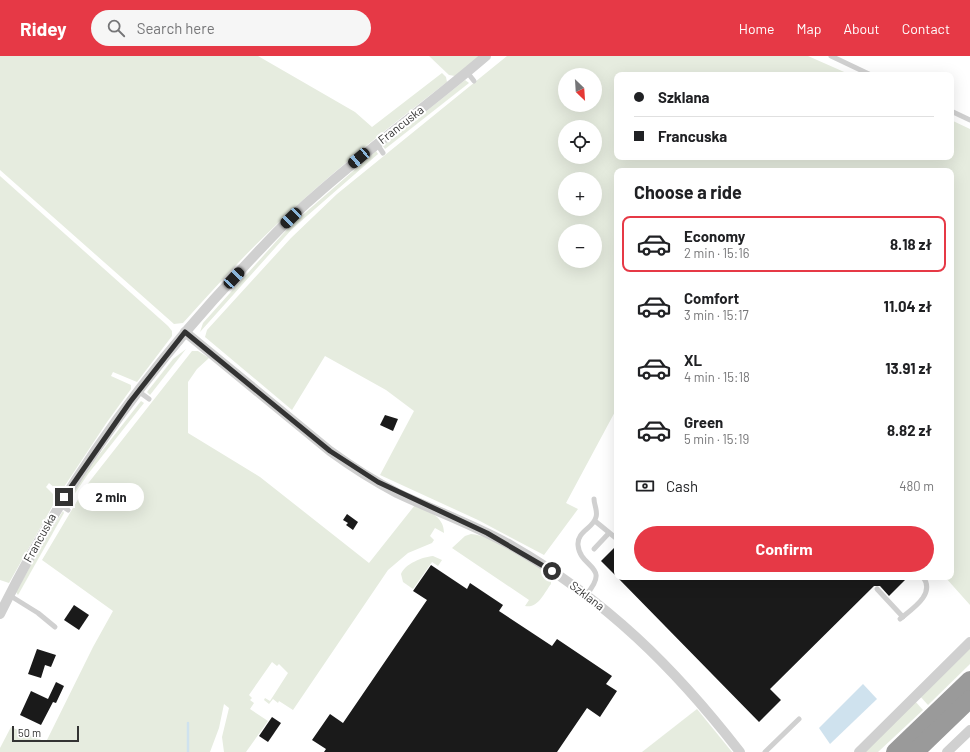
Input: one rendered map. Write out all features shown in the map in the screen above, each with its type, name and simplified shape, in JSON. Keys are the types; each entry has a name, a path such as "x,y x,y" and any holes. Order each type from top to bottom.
{"highway":[{"path":"895,752 970,680"},
{"path":"915,752 970,698"}],"street":[{"name":"Francuska","path":"0,614 9,595 76,477 138,391 206,306 314,196 486,56"},
{"name":"Szklana","path":"185,332 330,451 353,467 398,493 461,520 512,546 562,577 586,595 620,621 680,679 740,752"},
{"path":"859,752 970,642"},
{"path":"947,752 970,730"}],"lane":[{"path":"831,56 865,72"},
{"path":"467,72 474,81"},
{"path":"954,112 970,120"},
{"path":"376,144 383,153"},
{"path":"138,391 149,399"},
{"path":"586,595 596,581 597,574 582,555 578,543 582,533 595,520 597,512 594,499"},
{"path":"60,504 68,510"},
{"path":"595,520 614,537"},
{"path":"594,549 609,533"},
{"path":"876,589 902,618 925,596 927,586 925,580"},
{"path":"9,595 38,613 55,627"},
{"path":"765,752 799,719"}],"shaded area":[{"path":"0,56 258,56 355,112 372,127 442,73 446,77 447,82 316,188 251,250 183,323 174,324 0,170"},
{"path":"429,56 480,56 455,76 449,75"},
{"path":"507,56 808,56 844,72 614,72 614,160 954,160 954,121 970,129 970,605 948,580 954,580 954,168 614,168 614,414 566,503 578,509 544,555 478,520 380,475 414,411 386,390 325,356 292,410 205,337 207,330 291,238 337,194"},
{"path":"465,80 469,83 385,149 383,146"},
{"path":"376,151 378,154 292,229 200,332 203,323 290,226"},
{"path":"0,176 172,331 172,336 137,382 113,372 111,376 131,385 131,389 107,422 62,490 56,489 49,483 46,487 57,498 9,583 0,580"},
{"path":"186,349 150,395 147,392 173,359"},
{"path":"192,351 198,351 209,358 197,369 188,382 188,433 260,477 369,563 415,505 430,512 438,518 443,527 444,533 435,528 430,536 434,540 432,543 408,553 388,570 293,710 279,701 278,703 273,699 269,704 264,700 265,698 270,701 288,673 279,664 277,666 272,662 249,695 252,698 250,700 254,703 250,709 268,721 246,752 224,752 222,737 229,708 224,704 219,728 210,752 0,752 0,748 11,727 46,742 93,647 113,611 42,560 86,486"},
{"path":"141,401 144,403 88,474 67,505 84,474"},
{"path":"63,511 64,513 18,595 16,592 43,543"},
{"path":"471,534 490,539 523,557 551,575 551,584 537,603 530,606 525,606 529,600 452,548 465,536"},
{"path":"433,556 442,560 438,566 432,562 413,589 403,582 401,574 406,567 419,559"},
{"path":"970,647 970,664 928,705 919,695"},
{"path":"914,700 923,710 878,752 862,752"},
{"path":"697,709 732,752 642,752"}],"water":[{"path":"863,684 877,699 830,744 819,728"}],"building":[{"path":"385,415 398,419 393,431 380,425"},
{"path":"347,514 358,522 353,530 346,525 348,523 343,520"},
{"path":"614,548 614,574 601,561"},
{"path":"431,565 467,589 470,583 503,605 499,611 552,646 557,639 612,676 606,684 617,691 600,717 587,708 557,752 324,752 326,749 312,740 330,714 343,723 427,600 413,591"},
{"path":"620,580 905,580 889,596 880,586 874,586 770,689 781,700 759,722"},
{"path":"74,605 89,615 79,630 64,620"},
{"path":"37,649 56,655 51,667 45,665 41,678 28,674"},
{"path":"56,682 64,686 56,703 53,702 41,725 20,715 31,691 48,699"},
{"path":"272,717 281,723 268,742 259,736"}],"waterway":[{"path":"188,723 188,752"}],"route":[{"path":"64,497 76,477 138,391 185,332 330,451 353,467 398,493 461,520 512,546 552,571"}]}
